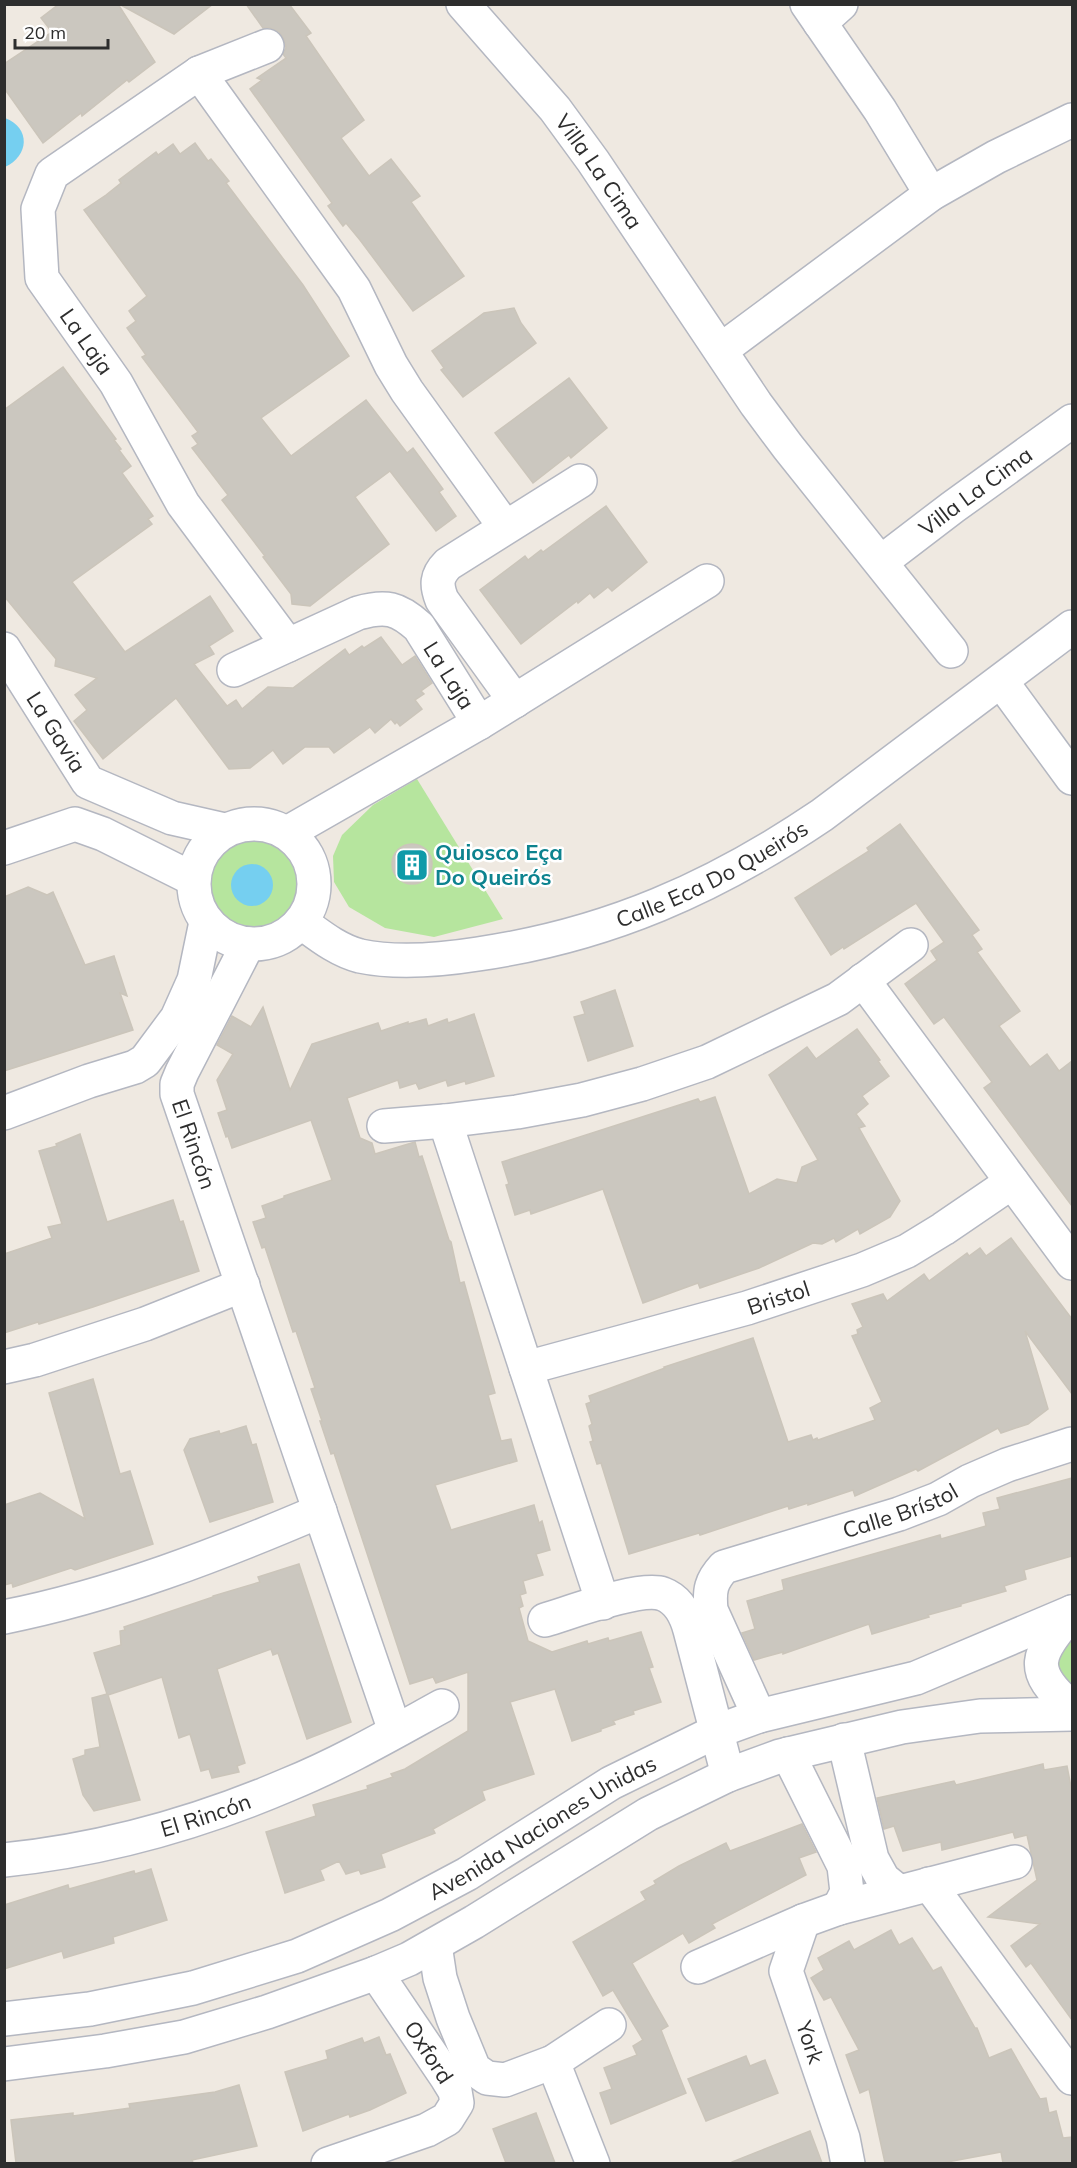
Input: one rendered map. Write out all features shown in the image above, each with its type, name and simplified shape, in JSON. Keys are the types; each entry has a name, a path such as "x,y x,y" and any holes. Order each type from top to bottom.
{"street":[{"name":"Villa La Cima","path":"463,4 555,109 593,161 756,404 951,651"},
{"path":"823,10 931,194"},
{"name":"La Laja","path":"267,46 199,73 52,174 38,209 42,278 116,383 183,504 288,645"},
{"path":"199,73 354,289 406,391 505,527"},
{"path":"721,350 931,194 996,156 1072,120"},
{"name":"Villa La Cima","path":"881,562 1072,421"},
{"name":"La Laja","path":"516,701 442,600 437,588 439,573 448,564 580,481"},
{"path":"287,833 516,701 707,581"},
{"name":"La Laja","path":"234,670 358,614 376,608 394,609 419,627 479,723"},
{"name":"Calle Eca Do Queirós","path":"301,922 336,947 359,956 389,960 425,960 503,951 538,944 641,912 713,881 791,836 1072,627"},
{"name":"La Gavia","path":"4,649 88,782 172,818 225,830"},
{"path":"1000,681 1072,778"},
{"path":"4,848 75,824 103,834 193,879"},
{"path":"240,824 272,825 287,833 302,846 312,865 315,884 311,905 301,922 277,940 263,944 248,944 225,937 206,922 198,909 194,894 193,879 196,864 203,851 225,830 240,824"},
{"path":"4,1113 89,1081 135,1067 145,1061 177,1018 194,980 206,922"},
{"name":"El Rincón","path":"248,944 182,1072 177,1084 177,1094 395,1731"},
{"path":"384,1126 517,1112 582,1100 642,1084 707,1062 838,999 911,945"},
{"path":"863,980 1072,1263"},
{"path":"445,1121 603,1603"},
{"name":"Bristol","path":"526,1368 747,1308 862,1270 916,1245 1012,1182"},
{"path":"4,1367 34,1360 145,1324 243,1286"},
{"name":"Calle Brístol","path":"759,1716 711,1610 709,1594 715,1577 724,1567 899,1514 1007,1465 1072,1444"},
{"path":"4,1617 54,1606 156,1576 231,1549 320,1511"},
{"path":"546,1620 642,1592 663,1594 676,1602 685,1613 728,1775"},
{"path":"1072,1612 1052,1637 1041,1657 1042,1674 1052,1690 1072,1708"},
{"name":"Avenida Naciones Unidas","path":"4,2019 90,2009 193,1988 297,1956 390,1916 466,1874 611,1783 716,1732 759,1716 916,1678 1072,1612"},
{"name":"El Rincón","path":"4,1860 98,1845 189,1821 288,1785 442,1706"},
{"name":"Avenida Naciones Unidas","path":"4,2064 105,2051 184,2037 267,2012 376,1973 435,1945 648,1814 728,1775 788,1754 902,1727 980,1716 1072,1714"},
{"path":"844,1740 872,1859 883,1879 914,1888 1072,2078"},
{"path":"788,1754 844,1866 847,1892 838,1908"},
{"path":"698,1967 838,1908 1016,1862"},
{"name":"York","path":"803,1921 786,1971 843,2138 848,2163"},
{"name":"Oxford","path":"435,1945 440,1978 446,1998 474,2069 487,2078 505,2080 553,2062 609,2025"},
{"name":"Oxford","path":"330,2163 427,2130 447,2119 457,2103 455,2091 447,2078 376,1973"},
{"path":"553,2062 593,2163"}],"green space":[{"path":"417,779 503,919 434,937 385,928 349,907 334,882 333,856 342,835 373,805"},
{"path":"252,840 269,843 284,853 294,868 297,885 294,902 284,917 269,927 252,930 235,927 220,917 210,902 207,885 210,868 220,853 235,843"},
{"path":"1072,1629 1072,1688 1064,1685 1051,1647"}],"water":[{"path":"5,118 19,128 24,142 19,156 5,167"},
{"path":"252,864 260,865 267,870 272,877 272,893 267,900 260,905 252,906 244,905 237,900 232,893 231,885 232,877 237,870 244,865"}],"building":[{"path":"59,4 118,4 155,62 129,82 127,80 82,116 81,113 43,143 4,88 4,64 52,32 41,18"},
{"path":"119,4 213,4 174,34"},
{"path":"246,4 289,4 311,33 306,36 364,120 341,138 369,176 391,159 420,196 411,202 464,276 413,311 360,240 346,223 343,226 328,206 332,203 250,89 262,80 257,78 286,58 283,54 286,48 279,32 263,28"},
{"path":"195,143 208,161 211,159 229,181 226,183 303,285 349,356 261,418 291,456 366,400 407,453 413,448 443,489 439,492 456,516 436,531 390,471 355,497 389,544 310,606 292,604 291,594 222,500 228,495 192,448 198,444 192,436 198,432 142,357 146,355 127,328 136,321 129,311 147,296 84,210 121,183 119,180 156,152 158,155 173,144 180,154"},
{"path":"514,308 521,323 536,343 463,397 441,370 444,368 432,351 484,313"},
{"path":"63,367 116,439 114,440 121,449 119,450 131,466 122,473 153,516 148,519 152,524 72,582 125,652 210,596 233,631 209,646 214,654 194,664 227,706 236,700 242,709 268,687 293,688 345,649 349,655 381,637 402,665 415,656 432,683 421,691 424,694 415,700 422,709 400,726 391,719 375,733 370,727 334,753 329,747 305,747 283,764 273,750 250,768 229,769 176,698 103,759 74,721 87,710 75,695 97,678 55,666 56,659 4,596 4,410"},
{"path":"569,378 607,428 571,458 569,455 533,483 495,433"},
{"path":"606,506 647,562 612,591 608,587 594,598 590,593 578,603 577,601 521,644 480,590 525,556 528,560 541,550 543,552"},
{"path":"900,824 979,930 972,935 982,949 977,952 1020,1011 999,1026 1030,1067 1047,1054 1059,1071 1072,1061 1072,1206 984,1088 992,1082 944,1017 934,1024 905,984 937,960 931,951 944,942 916,903 831,955 795,898 869,851 867,848"},
{"name":"Quiosco Eça Do Queirós","path":"412,844 420,845 426,850 431,856 431,872 426,878 420,883 412,884 404,883 398,878 393,872 392,864 393,856 398,850 404,845"},
{"path":"28,887 47,895 53,892 85,965 114,956 127,996 120,993 133,1030 4,1071 4,897"},
{"path":"615,990 633,1046 588,1061 574,1017 585,1014 581,1002"},
{"path":"263,1007 290,1090 312,1044 378,1023 381,1031 426,1019 428,1026 447,1019 448,1023 474,1014 494,1076 466,1084 465,1081 448,1086 446,1080 419,1089 416,1083 400,1088 398,1080 347,1098 360,1138 372,1143 375,1154 415,1142 419,1157 422,1156 451,1242 460,1283 464,1282 495,1393 488,1395 501,1441 511,1439 517,1461 435,1485 451,1530 534,1505 539,1523 542,1521 550,1550 536,1554 543,1575 523,1581 526,1593 520,1595 523,1606 519,1608 528,1641 552,1652 587,1641 588,1644 608,1638 609,1641 641,1632 653,1667 649,1668 661,1702 633,1711 634,1714 613,1721 615,1724 601,1731 572,1741 555,1689 510,1702 534,1774 482,1791 485,1800 433,1829 435,1833 381,1854 385,1867 361,1874 359,1870 346,1874 339,1861 320,1870 324,1880 285,1893 266,1832 316,1816 313,1805 368,1789 367,1786 393,1777 391,1774 405,1769 468,1731 468,1672 436,1683 433,1677 410,1684 334,1453 331,1454 320,1421 322,1421 311,1389 315,1388 296,1331 293,1332 265,1247 262,1248 253,1222 266,1218 262,1206 332,1180 311,1120 232,1148 218,1113 227,1110 217,1080 233,1054 217,1045 232,1016 251,1027"},
{"path":"857,1029 889,1076 862,1096 868,1104 856,1114 865,1126 859,1128 900,1201 890,1217 860,1234 858,1229 836,1242 834,1238 822,1244 813,1243 759,1268 700,1288 698,1283 643,1303 603,1189 531,1214 530,1210 515,1215 502,1162 698,1099 700,1102 715,1097 749,1194 777,1179 797,1183 802,1167 818,1160 769,1075 807,1047 816,1059"},
{"path":"80,1134 107,1222 173,1200 180,1222 183,1221 199,1271 93,1307 4,1333 4,1254 52,1238 48,1227 62,1224 39,1151 57,1146 56,1144"},
{"path":"1011,1238 1072,1319 1072,1394 1025,1331 1048,1409 1028,1424 1001,1433 998,1428 918,1471 916,1469 855,1496 853,1490 808,1505 808,1503 789,1509 788,1506 700,1535 699,1533 629,1554 601,1463 597,1464 590,1442 593,1441 589,1426 592,1424 586,1404 591,1402 589,1396 664,1367 753,1338 788,1442 811,1435 813,1440 817,1438 818,1440 875,1420 870,1408 882,1402 852,1336 858,1334 857,1330 863,1327 852,1304 883,1294 887,1301 924,1274 929,1281 967,1253 969,1256 980,1248 986,1256"},
{"path":"93,1379 120,1474 130,1471 153,1544 75,1570 71,1568 13,1587 12,1583 4,1585 4,1505 40,1493 85,1519 49,1393"},
{"path":"246,1426 252,1445 256,1444 273,1502 210,1522 184,1450 190,1439 219,1431 220,1434"},
{"path":"1072,1478 1072,1556 1024,1570 1026,1579 1004,1586 1006,1591 928,1615 929,1617 872,1634 869,1624 783,1654 783,1652 754,1660 742,1633 755,1629 747,1601 784,1590 782,1580 940,1535 941,1539 986,1526 983,1513 1000,1509 997,1498"},
{"path":"299,1564 351,1722 307,1739 278,1653 273,1655 271,1649 217,1669 245,1763 237,1766 239,1772 212,1778 209,1769 201,1771 190,1734 179,1738 162,1677 108,1695 140,1800 94,1811 83,1795 73,1759 85,1755 85,1750 100,1747 92,1698 107,1694 94,1653 121,1645 120,1631 125,1630 124,1627 260,1582 258,1577"},
{"path":"1043,1764 1044,1770 1067,1766 1072,1792 1072,2020 1031,1963 1026,1967 1011,1946 1040,1924 988,1917 1037,1880 1027,1835 1015,1838 1013,1832 942,1850 941,1842 903,1851 894,1826 884,1829 877,1798 954,1781 956,1785"},
{"path":"802,1824 816,1852 799,1858 806,1875 712,1924 715,1928 689,1943 683,1933 632,1963 668,2026 661,2030 686,2093 611,2124 600,2093 612,2089 604,2068 637,2055 633,2046 643,2040 613,1990 603,1996 573,1942 646,1900 641,1892 656,1884 654,1881 679,1866 726,1843 730,1851"},
{"path":"151,1869 167,1920 113,1937 114,1943 64,1958 62,1951 4,1969 4,1905 68,1885 69,1889 134,1871 135,1874"},
{"path":"891,1930 899,1945 912,1938 933,1971 941,1967 977,2028 989,2058 1011,2049 1040,2099 1046,2098 1049,2113 1056,2111 1063,2138 1072,2137 1072,2163 1003,2163 1001,2152 942,2163 885,2163 869,2089 860,2093 846,2055 859,2050 831,1997 824,2000 811,1978 824,1970 818,1958 849,1941 854,1950"},
{"path":"379,2037 386,2055 390,2054 406,2093 370,2110 350,2117 349,2114 303,2131 285,2072 328,2059 326,2051 362,2038 364,2043"},
{"path":"746,2056 750,2066 765,2060 778,2093 706,2121 688,2079"},
{"path":"239,2085 257,2146 192,2160 193,2163 16,2163 11,2120 73,2113 73,2116 130,2108 129,2104 215,2092"},
{"path":"536,2113 555,2163 506,2163 493,2129"},
{"path":"810,2131 822,2163 732,2163 732,2162"}],"place":[{"name":"Quiosco Eça Do Queirós","path":"412,865"}]}
